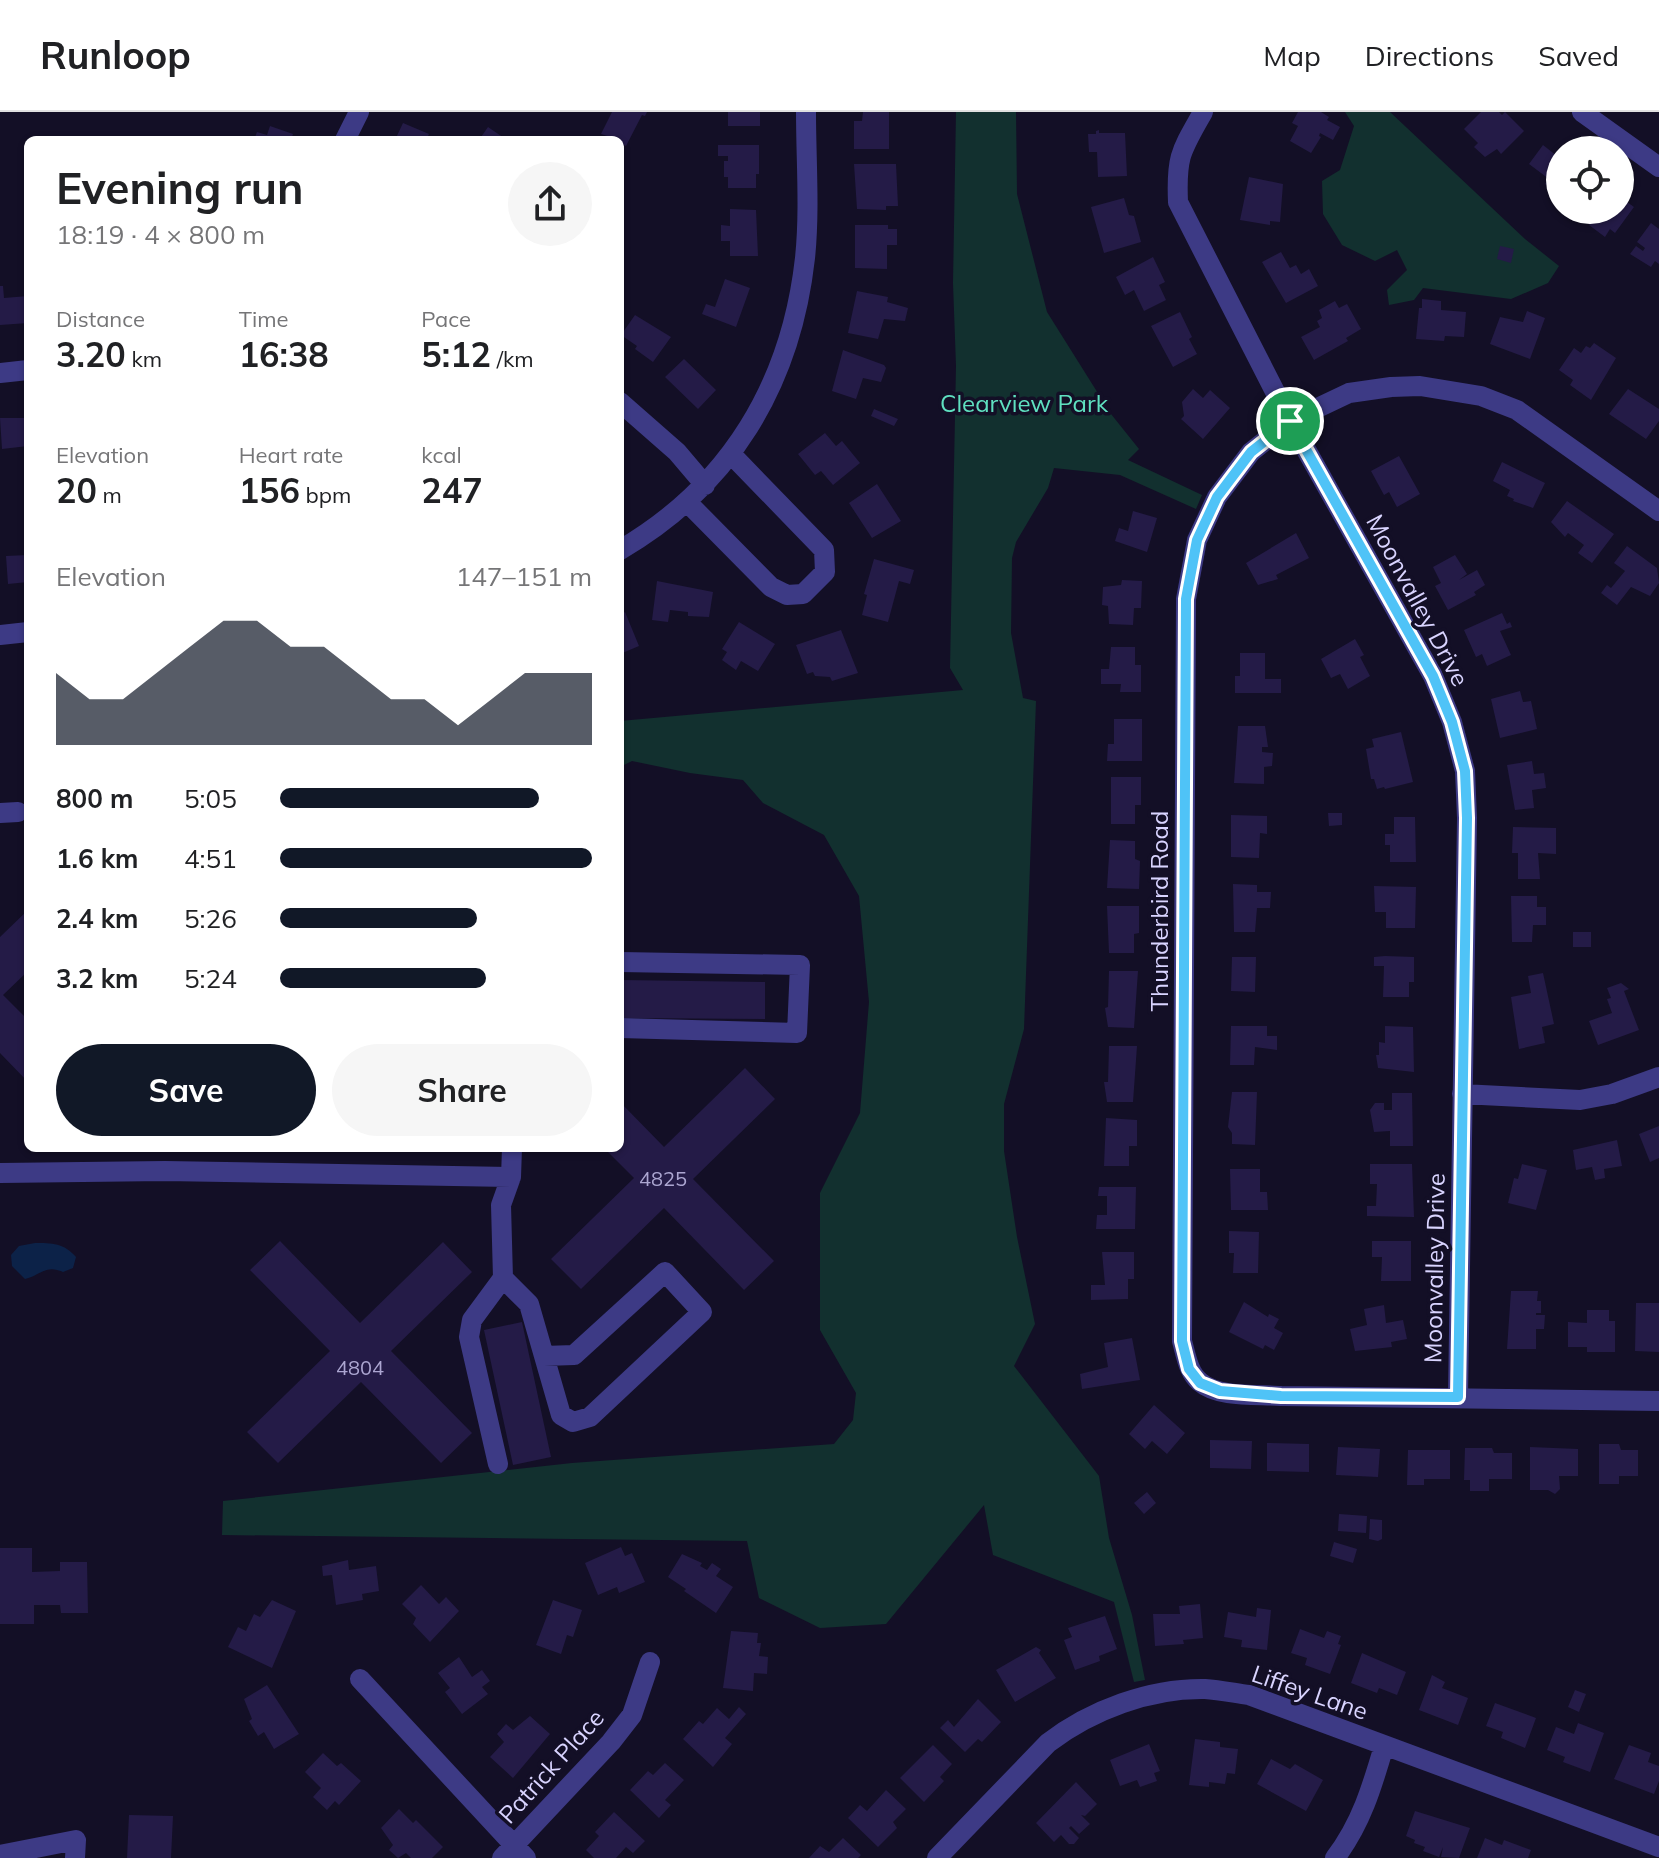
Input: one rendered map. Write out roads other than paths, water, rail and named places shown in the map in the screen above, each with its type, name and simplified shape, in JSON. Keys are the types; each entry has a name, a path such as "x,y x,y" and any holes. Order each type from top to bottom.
{"street":[{"path":"347,136 359,112"},
{"path":"624,548 651,532 705,485 731,454 762,406 780,370 797,306 805,256 806,112"},
{"name":"Moonvalley Drive","path":"1203,112 1180,152 1178,202 1290,421 1433,676 1452,722 1465,771 1467,818 1458,1397"},
{"path":"1582,112 1659,167"},
{"path":"0,373 24,370"},
{"name":"Thunderbird Road","path":"1659,511 1517,410 1481,396 1420,386 1349,393 1290,421 1251,452 1217,497 1197,540 1186,599 1182,1341 1189,1369 1200,1383 1220,1391 1281,1396 1659,1401"},
{"path":"624,406 677,452 705,485"},
{"path":"687,502 771,587 787,595 803,594 820,580 825,572 824,550 731,454"},
{"path":"0,635 24,632"},
{"path":"624,962 800,965 797,1033 624,1028"},
{"path":"1462,1094 1580,1100 1612,1094 1659,1077"},
{"path":"498,1464 469,1337 472,1320 503,1278 501,1205 511,1177 512,1152"},
{"path":"0,1173 165,1171 511,1177"},
{"path":"503,1278 529,1304 561,1415 573,1422 590,1417 702,1312 665,1272 574,1355 544,1356"},
{"name":"Patrick Place","path":"514,1854 632,1715 650,1662"},
{"path":"360,1679 514,1854"},
{"name":"Liffey Lane","path":"937,1858 1048,1743 1066,1730 1107,1709 1165,1692 1206,1689 1249,1695 1659,1847"},
{"path":"1335,1858 1349,1839 1369,1800 1384,1746"},
{"path":"0,1855 76,1840 75,1858"}],"water":[{"path":"35,1243 67,1249 76,1257 73,1268 63,1272 48,1270 25,1279 12,1266 11,1255 19,1246"}],"park label":[{"name":"Clearview Park","path":"1024,403"}]}
